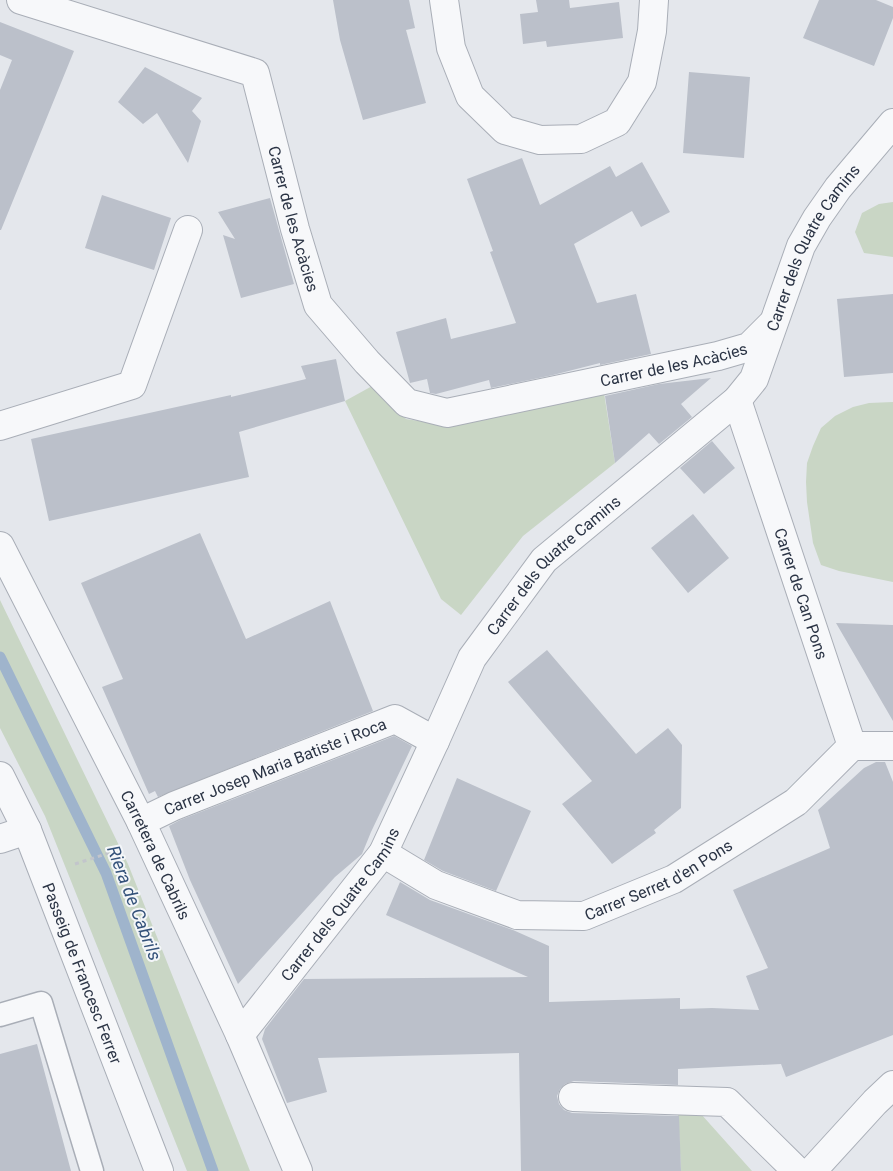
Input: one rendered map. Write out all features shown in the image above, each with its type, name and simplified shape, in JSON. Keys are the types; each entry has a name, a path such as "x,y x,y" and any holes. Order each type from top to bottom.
{"street":[{"name":"Carrer de les Acàcies","path":"21,0 256,73 295,229 318,305 367,362 407,403 447,413 718,356 749,348 773,322"},
{"path":"444,0 451,48 470,96 505,130 540,140 581,139 617,122 642,82 652,31 654,0"},
{"name":"Carrer dels Quatre Camins","path":"240,1035 382,854 436,741 472,658 544,560 738,400 754,379 801,246 817,218 838,188 893,123"},
{"path":"0,426 132,385 188,230"},
{"name":"Carrer de Can Pons","path":"738,400 852,746"},
{"name":"Carretera de Cabrils","path":"0,546 141,822 240,1035 298,1171"},
{"name":"Carrer Josep Maria Batiste i Roca","path":"141,822 174,806 395,719 436,741"},
{"path":"852,746 893,746"},
{"name":"Carrer Serret d'en Pons","path":"382,854 436,885 517,914 584,916 674,879 796,802 852,746"},
{"name":"Passeig de Francesc Ferrer","path":"0,776 28,830 159,1171"},
{"path":"0,839 28,830"},
{"path":"812,1171 893,1085"},
{"path":"573,1097 727,1102 797,1171"}],"lane":[{"path":"0,1015 41,1003 92,1171"}],"path":[{"path":"68,866 114,851"}],"green space":[{"path":"893,202 893,257 864,253 855,232 862,213 879,204"},
{"path":"374,385 406,419 450,426 604,393 615,463 523,536 461,615 441,599 345,401"},
{"path":"893,402 893,582 839,571 821,565 813,543 806,482 807,463 821,428 835,416 853,407 869,403"},
{"path":"0,600 128,864 250,1171 187,1171 45,816 0,728"},
{"path":"678,1113 701,1114 752,1171 681,1171"}],"building":[{"path":"333,0 409,0 415,28 406,30 426,103 363,120 340,40"},
{"path":"536,0 569,0 570,8 619,2 623,38 547,47 546,41 523,44 520,14 538,12"},
{"path":"819,0 876,0 893,7 893,18 874,66 803,38"},
{"path":"0,22 74,51 1,230 0,90 12,60 0,55"},
{"path":"145,67 202,98 192,111 201,121 188,163 157,113 143,124 118,102"},
{"path":"689,72 750,77 744,158 683,153"},
{"path":"522,158 540,205 610,166 616,177 642,162 670,212 641,227 632,211 574,244 597,303 636,294 651,354 600,365 600,363 491,388 489,380 436,394 430,393 427,379 410,383 396,332 446,318 451,339 516,323 490,252 493,251 467,179"},
{"path":"102,195 171,218 154,270 85,248"},
{"path":"270,198 294,284 241,298 223,235 235,239 218,212"},
{"path":"893,294 893,373 844,377 837,299"},
{"path":"336,359 345,401 239,432 249,477 49,521 31,439 231,395 231,397 306,379 301,366"},
{"path":"711,378 681,404 692,417 659,444 649,433 615,463 605,396 659,384"},
{"path":"712,441 735,468 704,494 680,468"},
{"path":"693,514 729,558 688,593 651,548"},
{"path":"200,533 246,639 330,601 373,711 158,797 155,791 149,794 102,687 123,679 81,583"},
{"path":"836,623 893,625 893,721"},
{"path":"547,650 636,754 668,728 682,745 681,808 654,830 656,833 612,864 562,804 592,781 508,682"},
{"path":"394,736 412,746 362,854 335,877 238,984 190,880 169,826"},
{"path":"876,762 885,762 893,782 893,1035 786,1077 781,1064 678,1069 678,1085 574,1081 565,1084 560,1089 557,1096 559,1104 564,1110 572,1113 679,1116 681,1171 521,1171 519,1053 318,1058 327,1092 287,1103 262,1039 265,1029 304,979 528,977 386,915 400,882 430,900 513,930 549,946 549,1002 680,998 680,1009 759,1010 746,976 768,968 733,890 830,848 818,810 864,768"},
{"path":"457,778 531,811 496,891 443,871 424,860"},
{"path":"37,1044 71,1171 0,1171 0,1054"}],"waterway":[{"name":"Riera de Cabrils","path":"0,657 106,873 213,1171"}]}
